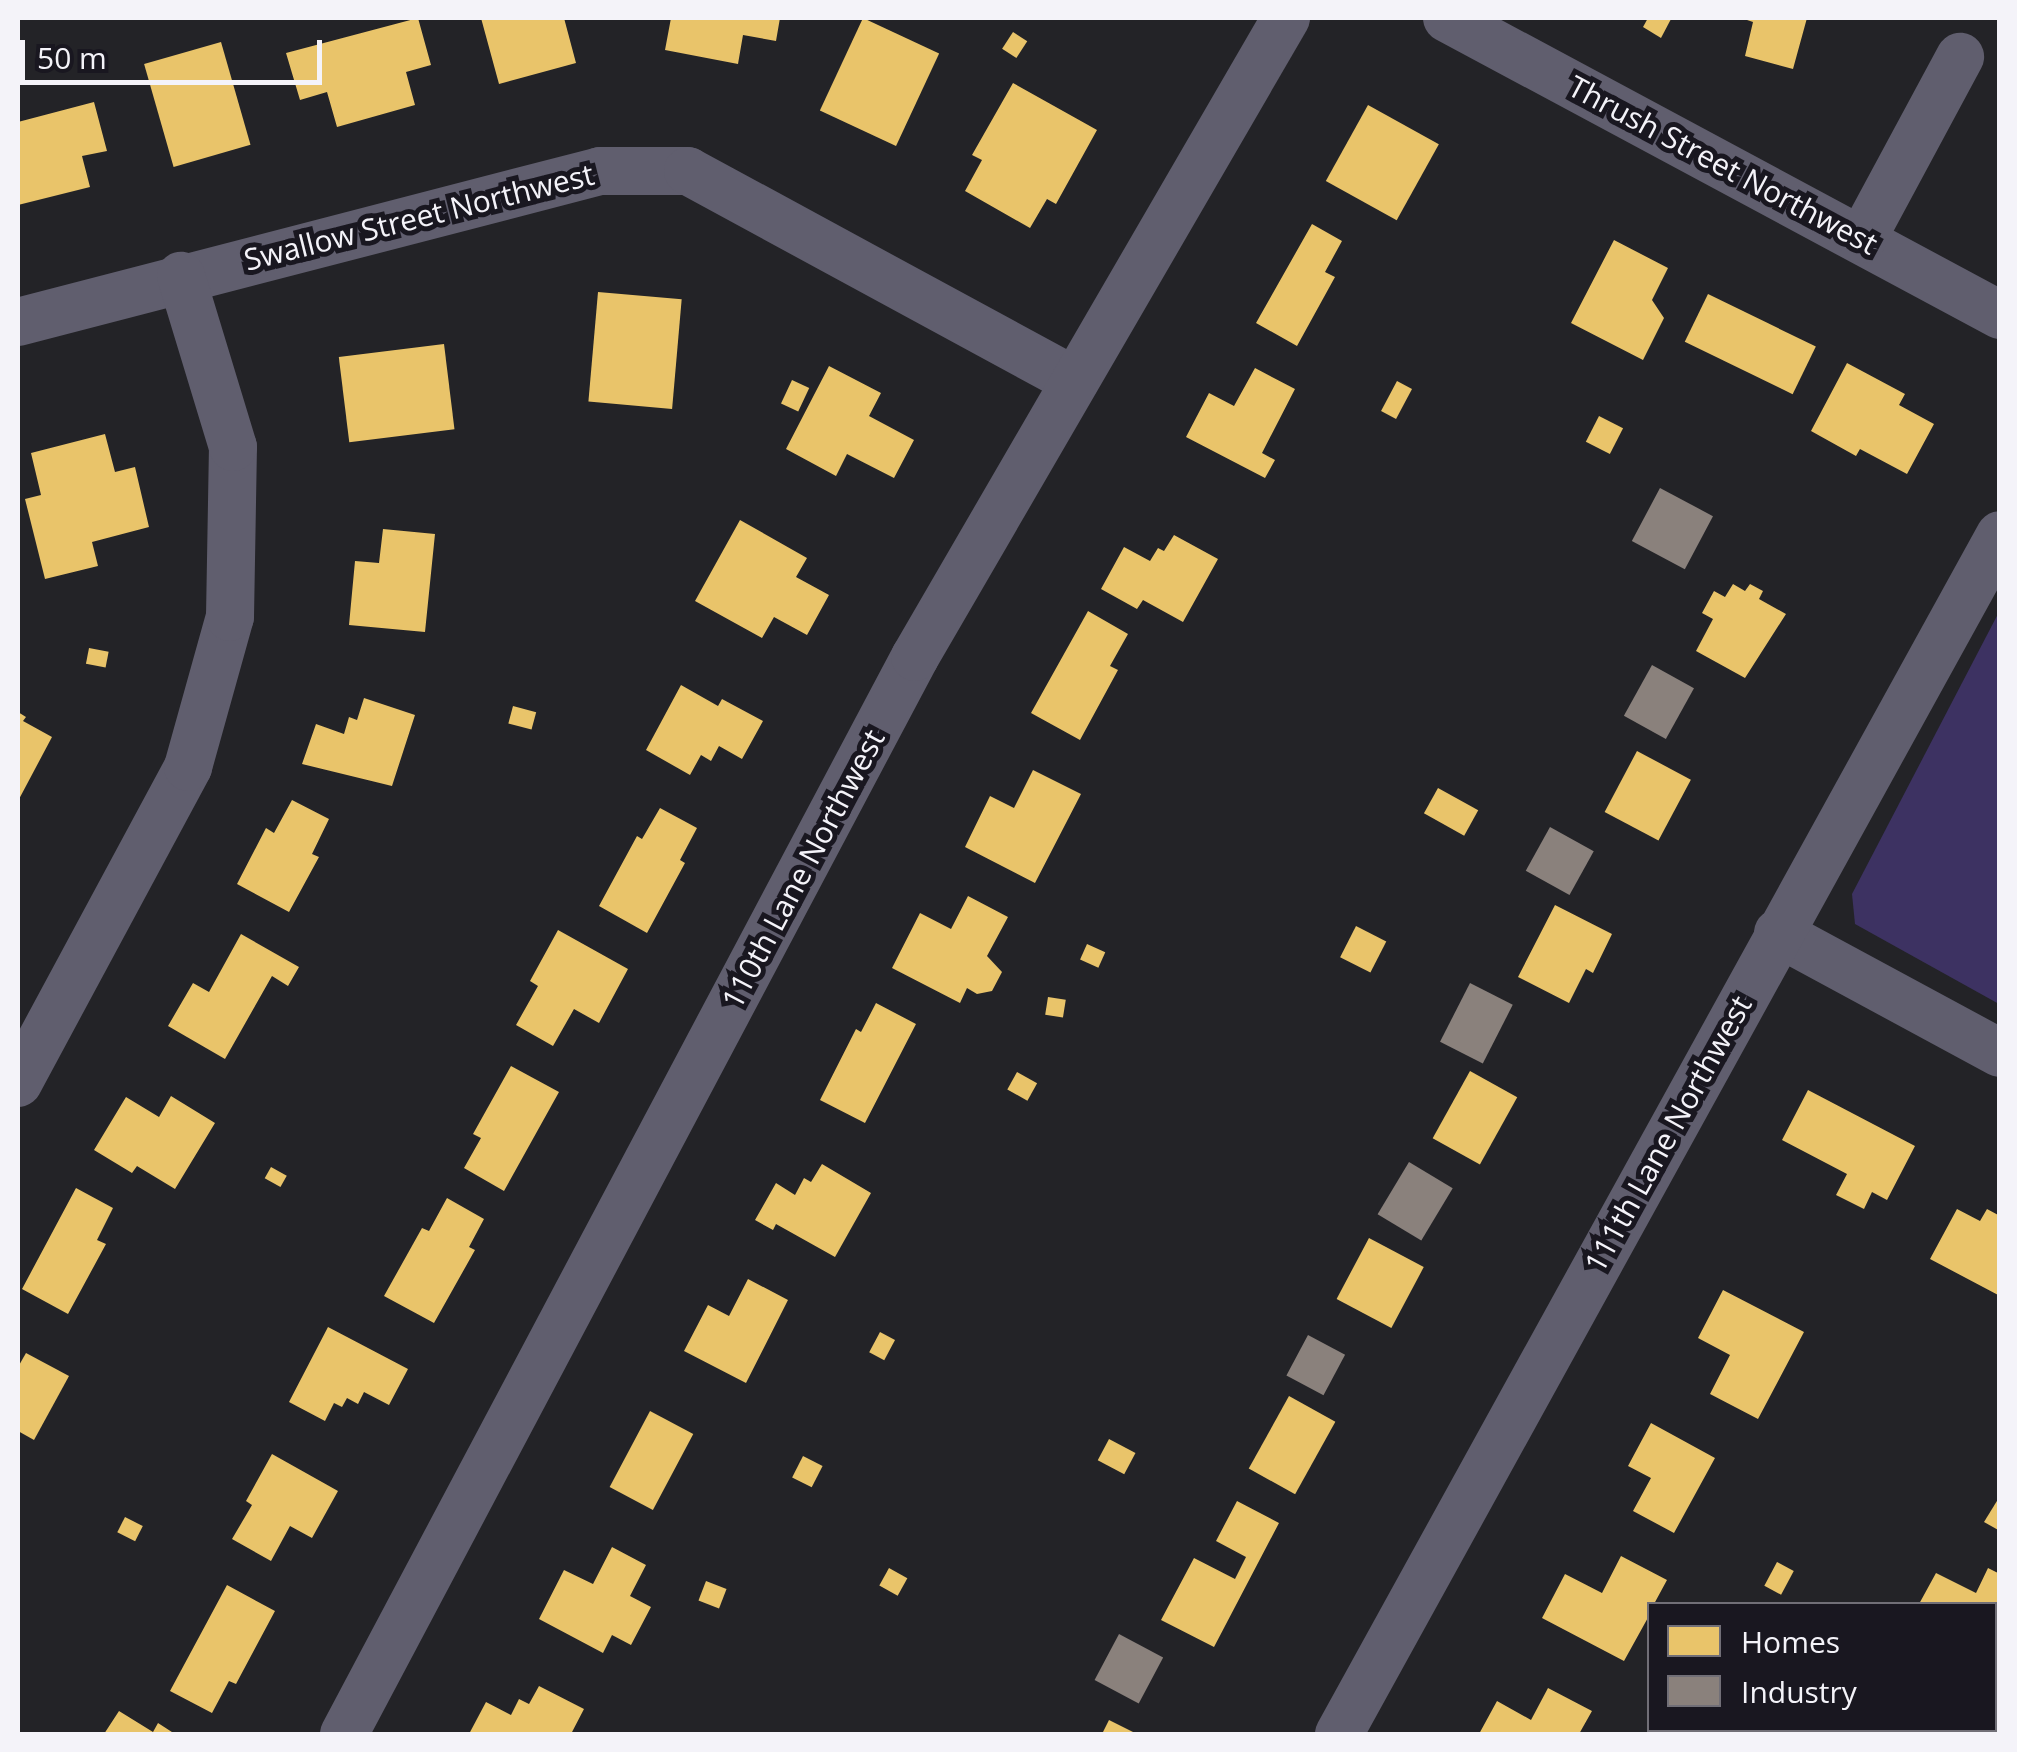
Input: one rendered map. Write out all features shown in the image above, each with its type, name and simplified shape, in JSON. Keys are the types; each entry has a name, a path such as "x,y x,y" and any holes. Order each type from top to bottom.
{"street":[{"name":"110th Lane Northwest","path":"344,1734 915,657 1286,18"},
{"name":"Thrush Street Northwest","path":"1446,18 2000,315"},
{"path":"1862,238 1960,57"},
{"name":"Swallow Street Northwest","path":"18,322 181,276 600,170 688,171 1074,382"},
{"path":"18,1083 188,766 230,617 233,447 181,276"},
{"name":"111th Lane Northwest","path":"1339,1734 2000,535"},
{"path":"1778,933 2000,1054"}],"shaded area":[{"path":"1999,612 1999,1004 1855,924 1852,894"}],"building: Homes":[{"path":"418,18 431,65 406,72 415,105 337,127 327,92 300,100 286,53"},
{"path":"481,18 564,18 576,63 499,84"},
{"path":"671,18 780,18 776,41 743,35 738,64 665,50"},
{"path":"863,18 939,53 896,146 820,110"},
{"path":"1648,18 1671,19 1661,38 1643,27"},
{"path":"1741,18 1807,18 1793,69 1745,56 1753,22"},
{"path":"1013,32 1027,41 1016,58 1002,49"},
{"path":"221,42 250,145 174,167 144,64"},
{"path":"1013,83 1097,130 1056,204 1047,199 1030,228 965,191 982,160 972,155"},
{"path":"94,102 107,151 82,156 90,187 18,205 18,122"},
{"path":"1368,105 1439,144 1397,220 1326,181"},
{"path":"1312,224 1342,241 1325,272 1335,277 1297,346 1256,323"},
{"path":"1614,240 1668,268 1652,300 1664,318 1643,360 1571,323"},
{"path":"598,292 682,299 672,409 588,402"},
{"path":"1708,294 1816,347 1793,394 1685,342"},
{"path":"444,344 454,429 349,442 339,357"},
{"path":"1847,363 1905,394 1899,405 1934,424 1907,474 1860,449 1856,456 1811,431"},
{"path":"829,366 881,393 869,416 914,440 894,478 847,454 836,476 786,449"},
{"path":"1255,368 1295,389 1262,453 1275,460 1265,478 1186,437 1209,393 1234,406"},
{"path":"792,380 809,388 798,412 781,404"},
{"path":"1397,381 1412,389 1396,419 1381,411"},
{"path":"1599,416 1623,428 1610,454 1586,442"},
{"path":"105,434 115,472 135,467 149,527 92,542 98,566 45,579 25,499 41,495 31,453"},
{"path":"740,520 807,558 796,577 829,595 807,635 774,617 762,638 695,601"},
{"path":"383,529 435,534 425,632 349,625 355,561 379,563"},
{"path":"1174,535 1218,559 1183,622 1143,600 1137,609 1101,589 1124,547 1150,561 1158,548 1164,551"},
{"path":"1733,584 1745,591 1750,584 1763,591 1759,599 1786,614 1745,678 1696,651 1713,619 1702,613 1714,591 1725,597"},
{"path":"1088,611 1128,634 1110,666 1118,670 1080,740 1031,713"},
{"path":"89,648 109,652 106,668 86,664"},
{"path":"681,685 718,706 722,699 763,721 742,759 719,746 711,761 701,755 690,775 646,750"},
{"path":"364,698 415,715 392,786 302,764 316,724 344,734 349,717 357,720"},
{"path":"513,706 536,712 532,730 508,723"},
{"path":"18,712 26,717 23,721 52,737 18,801"},
{"path":"1637,751 1691,780 1658,841 1605,812"},
{"path":"1033,770 1081,794 1035,883 965,847 990,796 1014,808"},
{"path":"1438,788 1478,810 1464,836 1424,813"},
{"path":"292,800 329,819 312,854 319,857 289,912 237,884 266,828 274,833"},
{"path":"660,808 697,828 680,860 685,863 647,933 599,906 637,836 642,839"},
{"path":"968,896 1008,917 987,956 1002,972 992,991 977,994 967,988 960,1003 892,968 920,913 951,929"},
{"path":"1555,905 1612,934 1593,973 1586,969 1569,1003 1518,977"},
{"path":"1356,926 1386,941 1370,973 1340,957"},
{"path":"558,930 628,969 599,1023 574,1009 553,1046 516,1025 538,986 530,981"},
{"path":"241,934 299,967 288,986 272,976 225,1059 168,1026 193,983 209,992"},
{"path":"1087,944 1105,952 1098,968 1080,960"},
{"path":"1048,997 1066,1000 1063,1018 1045,1015"},
{"path":"876,1003 916,1024 865,1123 820,1100 856,1029 861,1032"},
{"path":"511,1066 559,1092 504,1191 464,1168 481,1138 473,1134"},
{"path":"1470,1071 1517,1097 1480,1165 1433,1138"},
{"path":"1017,1072 1037,1083 1027,1101 1007,1089"},
{"path":"1808,1090 1915,1146 1887,1200 1872,1192 1864,1209 1836,1195 1847,1174 1782,1140"},
{"path":"171,1096 215,1123 175,1189 137,1166 132,1173 94,1150 126,1097 159,1117"},
{"path":"822,1164 871,1193 835,1257 776,1224 773,1230 755,1220 776,1183 795,1195 804,1178 811,1182"},
{"path":"271,1167 287,1176 280,1187 265,1178"},
{"path":"76,1188 113,1208 97,1240 106,1244 68,1314 22,1289"},
{"path":"447,1198 484,1219 469,1247 475,1250 434,1323 384,1296 422,1228 429,1231"},
{"path":"1957,1209 1980,1221 1987,1209 2000,1216 2000,1296 1930,1259"},
{"path":"1369,1238 1424,1267 1391,1328 1337,1299"},
{"path":"748,1279 788,1300 746,1383 684,1351 708,1305 729,1316"},
{"path":"1723,1290 1804,1332 1758,1419 1710,1394 1730,1355 1698,1338"},
{"path":"328,1327 408,1369 389,1405 364,1392 358,1404 347,1398 342,1407 334,1403 325,1421 289,1402"},
{"path":"880,1332 895,1340 884,1360 869,1352"},
{"path":"26,1353 69,1376 34,1440 18,1431 18,1367"},
{"path":"1289,1396 1335,1422 1295,1494 1249,1469"},
{"path":"650,1411 693,1434 653,1510 610,1487"},
{"path":"1651,1423 1715,1458 1674,1533 1633,1511 1651,1478 1628,1466"},
{"path":"1109,1439 1135,1453 1124,1474 1098,1460"},
{"path":"272,1454 338,1491 312,1538 290,1526 271,1561 232,1539 252,1505 246,1501"},
{"path":"803,1456 823,1466 812,1487 792,1477"},
{"path":"2000,1496 2000,1531 1984,1522"},
{"path":"1237,1501 1279,1523 1214,1647 1161,1620 1194,1558 1235,1579 1246,1557 1216,1541"},
{"path":"125,1517 143,1526 135,1541 117,1532"},
{"path":"612,1547 646,1565 630,1596 651,1607 631,1645 612,1635 603,1653 539,1619 564,1570 593,1584"},
{"path":"1621,1556 1667,1580 1655,1602 1647,1602 1647,1619 1624,1661 1542,1618 1565,1574 1602,1593"},
{"path":"1777,1562 1794,1571 1781,1595 1764,1586"},
{"path":"889,1568 907,1578 898,1596 879,1585"},
{"path":"1988,1568 2000,1574 2000,1651 1997,1602 1920,1602 1936,1573 1976,1593"},
{"path":"706,1581 727,1589 719,1608 698,1601"},
{"path":"227,1585 275,1611 236,1684 229,1681 212,1713 170,1691"},
{"path":"539,1686 584,1709 571,1734 469,1734 486,1702 511,1715 519,1699 529,1704"},
{"path":"1548,1688 1592,1711 1579,1734 1479,1734 1497,1701 1531,1720"},
{"path":"119,1711 153,1732 158,1723 175,1734 104,1734"},
{"path":"1109,1720 1137,1734 1102,1734"},
{"path":"1924,1732 1929,1734 1854,1734"}],"building: Industry":[{"path":"1660,488 1713,516 1685,569 1632,541"},
{"path":"1652,665 1694,688 1666,739 1624,716"},
{"path":"1550,827 1594,851 1569,895 1526,871"},
{"path":"1470,983 1513,1005 1483,1064 1440,1042"},
{"path":"1409,1162 1453,1188 1421,1241 1378,1214"},
{"path":"1308,1335 1345,1355 1323,1395 1286,1376"},
{"path":"1119,1634 1163,1657 1139,1703 1095,1680"}]}
